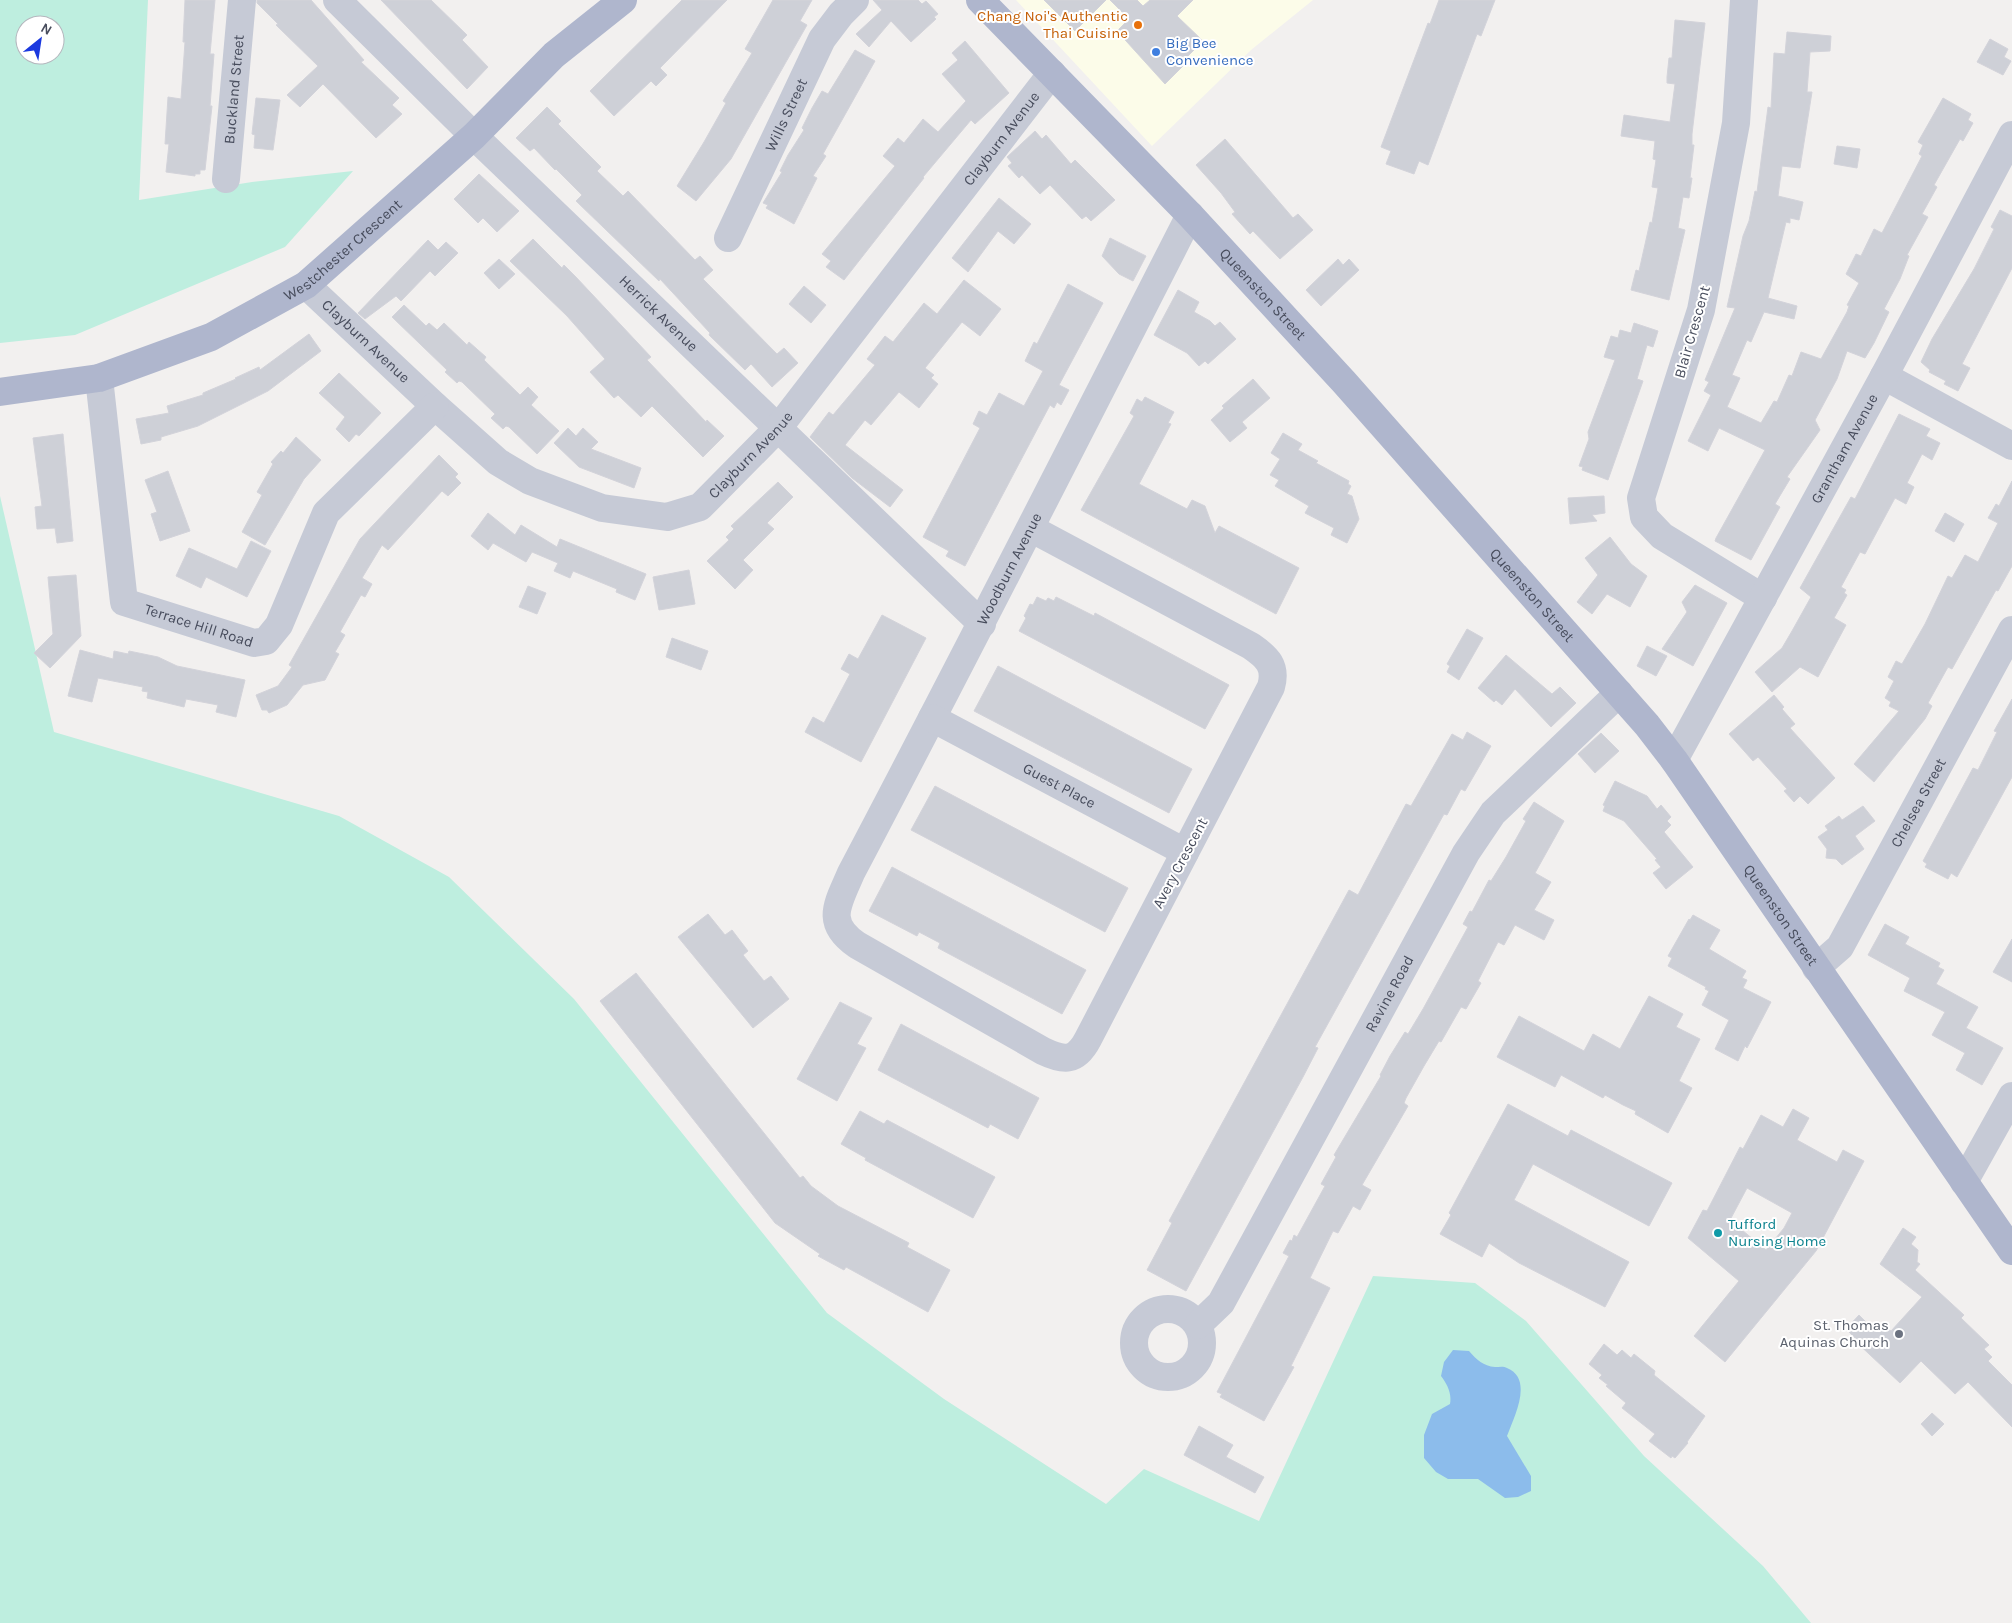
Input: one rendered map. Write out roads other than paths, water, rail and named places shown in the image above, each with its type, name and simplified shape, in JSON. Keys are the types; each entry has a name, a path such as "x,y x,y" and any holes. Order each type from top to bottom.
{"main road":[{"name":"Westchester Crescent","path":"0,392 99,378 210,337 306,285 474,136 554,55 623,0"},
{"name":"Queenston Street","path":"980,0 1190,215 1370,412 1619,693 1674,760 2012,1251"}],"street":[{"name":"Buckland Street","path":"226,179 242,0"},
{"name":"Herrick Avenue","path":"337,0 474,136 982,624"},
{"name":"Wills Street","path":"728,238 822,39 841,14 855,0"},
{"name":"Blair Crescent","path":"1744,0 1736,123 1701,310 1641,498 1644,517 1662,536 1763,598"},
{"name":"Clayburn Avenue","path":"306,285 435,406 498,462 530,481 602,508 667,517 700,507 779,427 1052,73"},
{"name":"Grantham Avenue","path":"1674,760 1884,376 2012,135"},
{"name":"Woodburn Avenue","path":"836,923 836,909 851,873 982,624 1190,215"},
{"path":"1884,376 2012,446"},
{"name":"Terrace Hill Road","path":"99,378 124,602 254,643 266,641 279,625 326,513 435,406"},
{"name":"Avery Crescent","path":"836,923 848,939 865,950 1043,1051 1061,1058 1070,1058 1078,1054 1084,1047 1272,687 1273,670 1270,663 1266,656 1251,646 1030,528"},
{"name":"Chelsea Street","path":"1816,968 1840,947 2012,630"},
{"name":"Ravine Road","path":"1198,1325 1221,1303 1466,853 1493,813 1619,693"},
{"name":"Guest Place","path":"932,718 1186,852"},
{"path":"1964,1182 2012,1096"}],"water":[{"path":"1453,1350 1469,1351 1484,1364 1506,1367 1515,1373 1521,1389 1520,1399 1507,1436 1531,1476 1531,1491 1518,1497 1505,1498 1478,1479 1448,1479 1436,1472 1424,1458 1424,1435 1432,1414 1450,1404 1448,1389 1441,1376 1444,1362"}],"place":[{"name":"Chang Noi's Authentic Thai Cuisine","path":"1138,25"},
{"name":"Big Bee Convenience","path":"1156,52"},
{"name":"Tufford Nursing Home","path":"1718,1233"},
{"name":"St. Thomas Aquinas Church","path":"1899,1334"}]}
